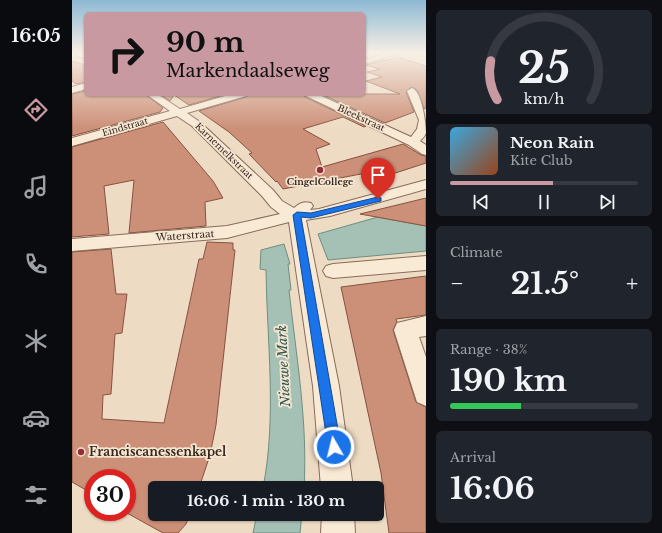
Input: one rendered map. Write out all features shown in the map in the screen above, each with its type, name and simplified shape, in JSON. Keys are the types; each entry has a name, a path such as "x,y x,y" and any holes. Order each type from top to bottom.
{"street":[{"path":"72,90 84,87"},
{"path":"412,91 424,120 424,129 413,142"},
{"name":"Karnemelkstraat","path":"154,96 196,124 268,193 280,208 301,210"},
{"name":"Eindstraat","path":"72,142 212,101 234,96"},
{"name":"Bleekstraat","path":"313,96 413,142 426,151"},
{"path":"301,210 426,174"},
{"path":"301,210 311,215 323,213 378,199 426,184"},
{"name":"Karnemelkstraat","path":"268,193 283,199 286,205 301,210"},
{"path":"301,210 330,410 336,481"},
{"name":"Waterstraat","path":"72,245 227,232 301,210"},
{"path":"333,271 426,263"},
{"path":"426,326 405,330 426,393"},
{"path":"338,521 338,533"}],"water":[{"path":"378,217 426,226 426,251 328,260 318,234"},
{"name":"Nieuwe Mark","path":"284,244 290,264 288,264 291,290 289,290 303,413 304,481 264,481 270,434 270,379 266,270 260,269 261,250"},
{"path":"256,521 301,521 300,533 253,533"}],"building":[{"path":"72,78 84,78 84,82 76,84 72,81"},
{"path":"379,78 426,78 426,108 424,109 417,90 411,87 406,92 414,112 385,123 325,96 400,94 366,81"},
{"path":"84,91 84,96 148,96 163,108 160,112 72,136 72,94"},
{"path":"163,96 173,96 170,101"},
{"path":"176,96 220,96 189,105"},
{"path":"304,96 366,126 364,127 343,117 303,129 330,144 316,149 322,167 403,144 421,155 426,156 426,163 377,179 366,173 283,189 277,181 276,182 249,154 252,153 229,132 199,111 246,97"},
{"path":"163,122 213,181 223,198 205,202 206,226 129,233 134,180 104,186 109,234 72,237 72,147"},
{"path":"426,198 426,226 360,214"},
{"path":"207,242 233,243 233,250 235,250 216,425 210,455 201,481 148,481 148,521 187,521 178,533 163,533 136,518 136,469 84,469 84,489 72,482 72,252 111,249 116,294 127,294 122,333 115,334 111,394 103,395 102,419 164,423 199,259 203,259"},
{"path":"426,276 426,315 396,319 397,322 393,330 416,402 426,407 426,533 389,533 384,496 384,481 382,481 341,287"}],"place":[{"name":"CingelCollege","path":"320,170"},
{"name":"Franciscanessenkapel","path":"81,452"}],"route":[{"path":"334,447 330,410 296,218 297,215 306,216 323,213 378,199"}]}
